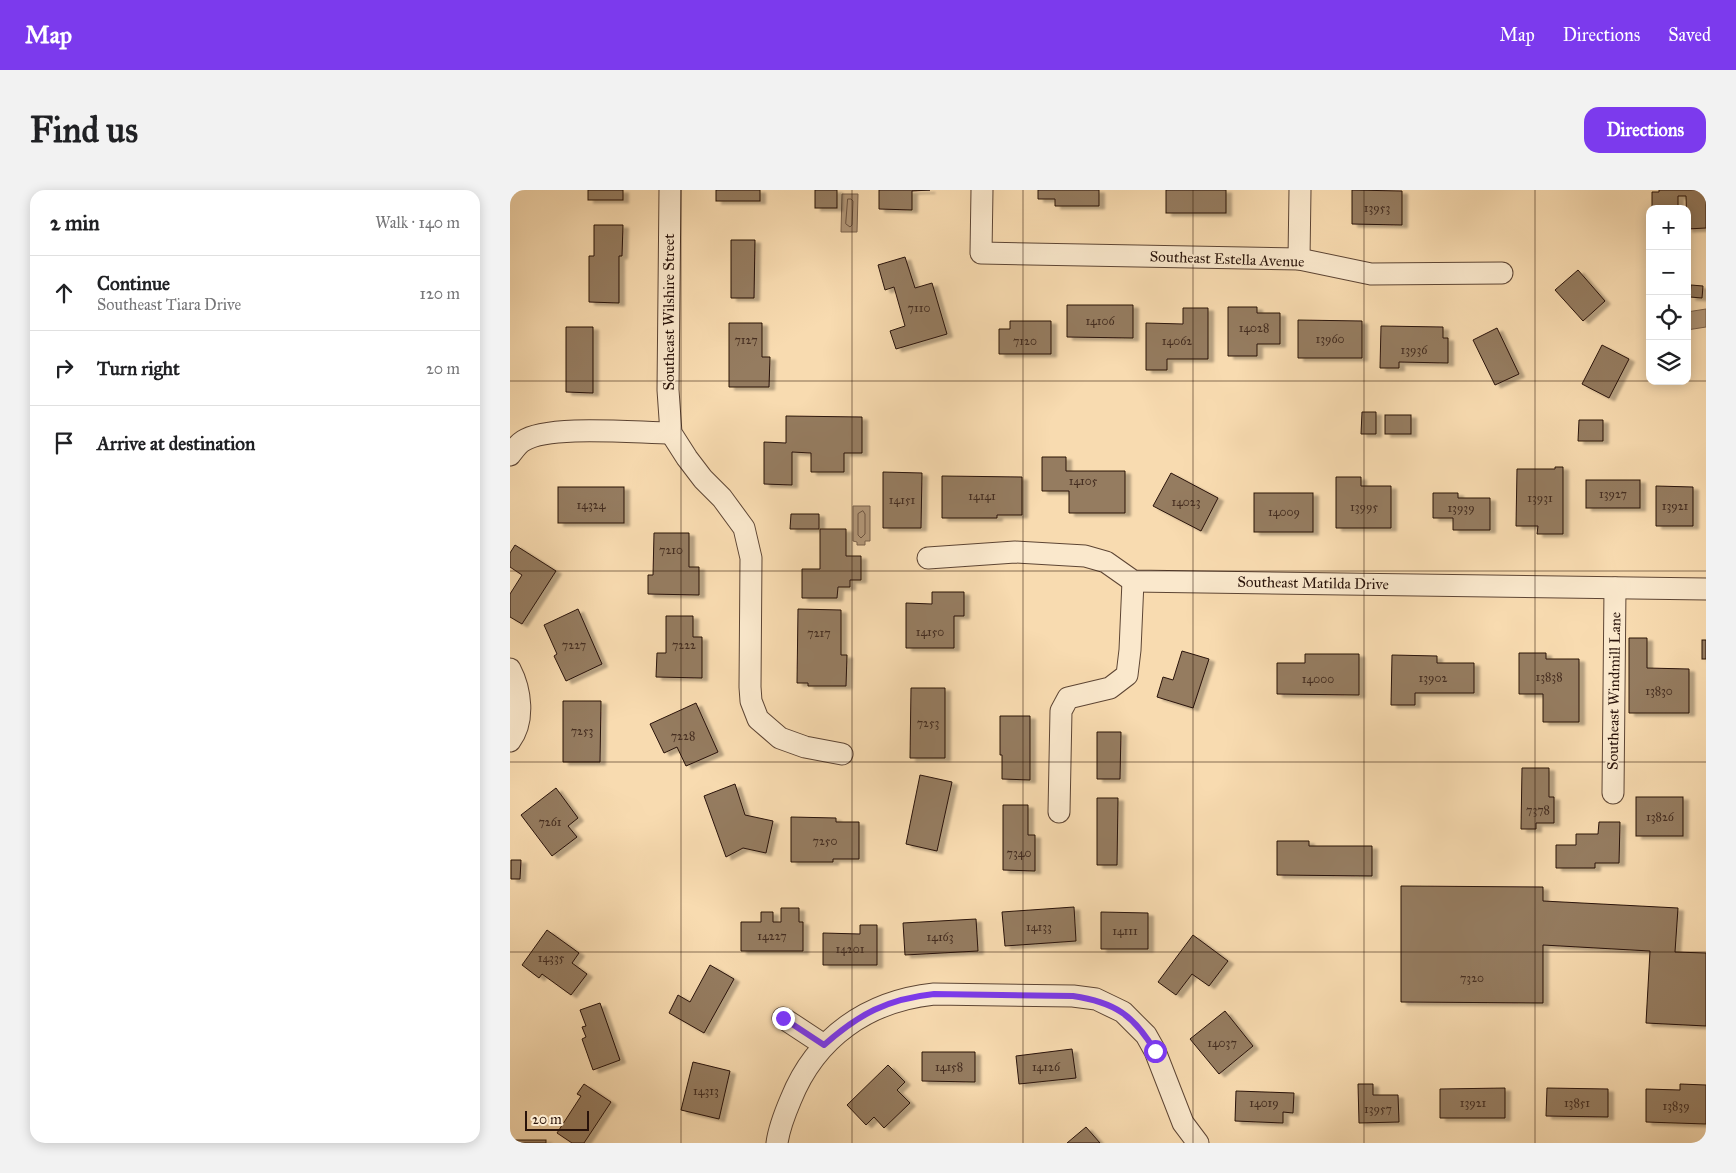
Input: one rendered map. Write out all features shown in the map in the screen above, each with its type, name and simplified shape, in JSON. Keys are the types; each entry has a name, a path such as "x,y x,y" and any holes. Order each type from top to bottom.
{"street":[{"name":"Southeast Wilshire Street","path":"670,190 668,390 672,433"},
{"name":"Southeast Estella Avenue","path":"982,190 981,253 1299,259 1371,274 1502,273"},
{"path":"1299,259 1300,190"},
{"path":"510,455 522,441 541,434 566,431 672,433 687,458 703,479 722,498 744,528 751,558 750,687 758,719 780,738 805,747 842,754"},
{"path":"928,558 1015,552 1085,556 1106,562 1133,580 1127,675 1110,688 1068,698 1061,711 1059,812"},
{"name":"Southeast Matilda Drive","path":"1133,580 1706,589"},
{"name":"Southeast Windmill Lane","path":"1613,793 1615,588"},
{"path":"510,669 516,681 520,708 515,734 510,740"},
{"path":"777,1143 779,1131 796,1085 824,1045 846,1026 868,1012 892,1002 934,994 1073,996 1096,999 1123,1012 1146,1035 1155,1051 1183,1123 1198,1143"},
{"path":"783,1018 824,1045"}],"water":[{"path":"842,194 858,194 857,232 841,232"},
{"path":"1706,309 1706,327 1691,329 1691,311"},
{"path":"853,506 870,506 870,541 865,541 865,545 857,545 857,542 853,541"}],"building":[{"path":"588,190 623,190 623,200 588,200"},
{"path":"716,190 760,190 760,201 716,201"},
{"path":"815,190 837,190 837,208 815,208"},
{"path":"879,190 930,190 912,191 912,210 879,209"},
{"path":"1038,190 1099,190 1099,206 1055,206 1055,199 1038,199"},
{"path":"1166,190 1226,190 1226,213 1166,213"},
{"path":"1352,190 1402,191 1402,225 1352,224"},
{"path":"1659,190 1706,190 1706,228 1691,229 1691,205 1686,205 1686,196 1678,196 1678,205 1652,205 1652,192 1659,192"},
{"path":"594,225 623,225 622,256 619,256 619,303 589,302 589,256 594,256"},
{"path":"731,240 755,240 754,298 731,298"},
{"path":"905,257 915,288 932,283 947,334 896,349 890,331 905,326 894,287 885,290 878,265"},
{"path":"1578,270 1605,301 1583,321 1555,290"},
{"path":"1691,285 1703,286 1702,298 1691,297"},
{"path":"1067,305 1133,305 1133,338 1067,337"},
{"path":"1228,307 1257,307 1257,313 1280,313 1280,344 1257,344 1257,356 1228,356"},
{"path":"1183,308 1208,308 1208,359 1167,359 1167,370 1146,370 1146,323 1183,324"},
{"path":"1298,320 1362,321 1362,358 1298,358"},
{"path":"1010,321 1051,321 1051,354 999,354 999,329 1010,329"},
{"path":"729,323 762,323 762,357 770,357 769,387 729,387"},
{"path":"1381,326 1443,327 1443,338 1448,338 1448,363 1399,362 1399,368 1380,368"},
{"path":"566,327 593,327 593,393 566,392"},
{"path":"1497,328 1519,374 1495,385 1473,340"},
{"path":"1602,345 1629,359 1609,398 1582,384"},
{"path":"1362,412 1376,412 1376,434 1361,434"},
{"path":"1385,415 1411,415 1411,434 1385,434"},
{"path":"786,416 862,417 862,453 844,453 844,472 811,472 811,453 792,452 792,485 764,484 764,442 786,443"},
{"path":"1579,420 1603,420 1603,441 1578,441"},
{"path":"1042,457 1066,457 1066,471 1125,471 1125,513 1069,513 1069,491 1042,491"},
{"path":"1555,467 1563,467 1563,534 1537,534 1538,526 1516,526 1517,469 1555,469"},
{"path":"883,472 922,473 921,528 883,528"},
{"path":"1171,473 1218,498 1201,531 1153,506"},
{"path":"942,476 1022,477 1022,515 997,515 997,518 942,518"},
{"path":"1336,477 1361,477 1361,486 1391,486 1391,528 1336,528"},
{"path":"1586,480 1640,480 1640,508 1586,508"},
{"path":"1656,486 1693,487 1693,526 1656,526"},
{"path":"558,487 624,487 624,523 558,523"},
{"path":"1254,493 1313,493 1313,532 1254,532"},
{"path":"1433,493 1458,493 1458,498 1490,498 1490,530 1453,530 1453,518 1433,518"},
{"path":"791,514 819,514 819,529 790,529"},
{"path":"820,529 846,529 846,556 861,556 861,580 850,580 850,587 838,587 837,598 802,598 802,569 820,569"},
{"path":"654,533 689,533 689,567 699,567 699,595 648,594 648,575 653,575"},
{"path":"515,545 556,571 522,624 510,617 510,594 522,575 510,567 510,553"},
{"path":"932,592 964,592 964,616 954,616 954,648 906,648 906,603 932,604"},
{"path":"578,609 602,664 566,681 554,656 557,654 544,625"},
{"path":"798,609 841,610 841,655 847,655 846,686 808,686 808,683 797,683"},
{"path":"666,616 693,616 693,637 702,637 702,678 656,677 657,653 666,653"},
{"path":"1629,638 1647,638 1647,668 1689,669 1689,713 1629,713"},
{"path":"1702,640 1706,640 1706,659 1702,659"},
{"path":"1182,651 1209,659 1193,708 1157,697 1163,677 1173,680"},
{"path":"1519,653 1546,653 1546,659 1579,659 1579,722 1543,722 1543,694 1519,694"},
{"path":"1305,654 1359,654 1359,695 1277,694 1277,663 1305,663"},
{"path":"1392,655 1437,656 1437,663 1474,663 1474,693 1415,693 1415,705 1391,705"},
{"path":"911,688 945,688 945,758 910,758"},
{"path":"563,701 601,701 600,762 563,762"},
{"path":"696,703 718,752 686,766 677,747 664,753 650,724"},
{"path":"1000,716 1030,716 1030,780 1002,779"},
{"path":"1097,732 1121,732 1120,779 1097,779"},
{"path":"1522,768 1549,768 1549,797 1554,797 1554,823 1536,823 1536,829 1521,829"},
{"path":"920,775 952,782 937,851 906,844"},
{"path":"735,784 745,815 773,821 766,853 743,848 726,857 704,796"},
{"path":"556,788 578,818 568,826 577,837 552,856 521,815"},
{"path":"1636,797 1683,797 1683,836 1636,836"},
{"path":"1097,798 1118,798 1117,865 1097,865"},
{"path":"1003,805 1028,805 1028,835 1035,835 1035,871 1003,870"},
{"path":"791,817 836,818 836,822 859,822 859,859 833,859 833,862 791,862"},
{"path":"1599,822 1620,822 1619,863 1595,863 1595,868 1556,868 1556,845 1576,845 1576,834 1598,834"},
{"path":"1277,841 1309,841 1309,846 1372,846 1372,876 1277,875"},
{"path":"511,860 521,860 520,879 511,879"},
{"path":"1401,886 1543,887 1543,901 1678,908 1675,952 1706,953 1706,1026 1646,1023 1650,951 1543,945 1543,1003 1401,1002"},
{"path":"1074,907 1076,941 1005,946 1002,912"},
{"path":"781,908 799,908 799,922 803,922 803,951 741,951 741,922 761,922 761,912 773,912 773,922 781,922"},
{"path":"1101,912 1148,913 1148,949 1101,949"},
{"path":"976,919 978,951 905,955 903,923"},
{"path":"860,925 877,925 877,965 823,965 823,933 860,934"},
{"path":"547,930 579,953 572,963 587,974 571,995 542,974 539,978 522,965"},
{"path":"1193,935 1228,961 1209,986 1192,974 1176,995 1158,982"},
{"path":"710,965 734,979 704,1033 669,1013 678,995 690,1002"},
{"path":"600,1003 620,1060 593,1070 582,1039 586,1037 582,1027 586,1026 580,1010"},
{"path":"1225,1011 1253,1046 1219,1074 1190,1039"},
{"path":"1072,1049 1076,1078 1019,1084 1016,1056"},
{"path":"922,1052 975,1052 975,1082 922,1081"},
{"path":"693,1062 730,1071 719,1119 681,1110"},
{"path":"888,1065 905,1082 897,1090 910,1103 884,1128 874,1117 866,1125 847,1105"},
{"path":"584,1084 611,1102 584,1143 572,1143 557,1133 581,1096 577,1094"},
{"path":"1358,1084 1373,1084 1373,1095 1398,1095 1399,1122 1359,1123"},
{"path":"1680,1084 1706,1085 1706,1124 1646,1122 1646,1089 1680,1090"},
{"path":"1505,1088 1505,1118 1440,1118 1440,1089"},
{"path":"1547,1088 1608,1089 1608,1117 1546,1116"},
{"path":"1236,1091 1294,1093 1293,1113 1283,1112 1283,1123 1235,1121"},
{"path":"1086,1127 1100,1143 1067,1143"},
{"path":"510,1140 546,1140 546,1143 510,1143"}],"route":[{"path":"783,1018 824,1045 846,1026 868,1012 892,1002 917,996 934,994 1073,996 1096,999 1123,1012 1146,1035 1155,1051"}]}
